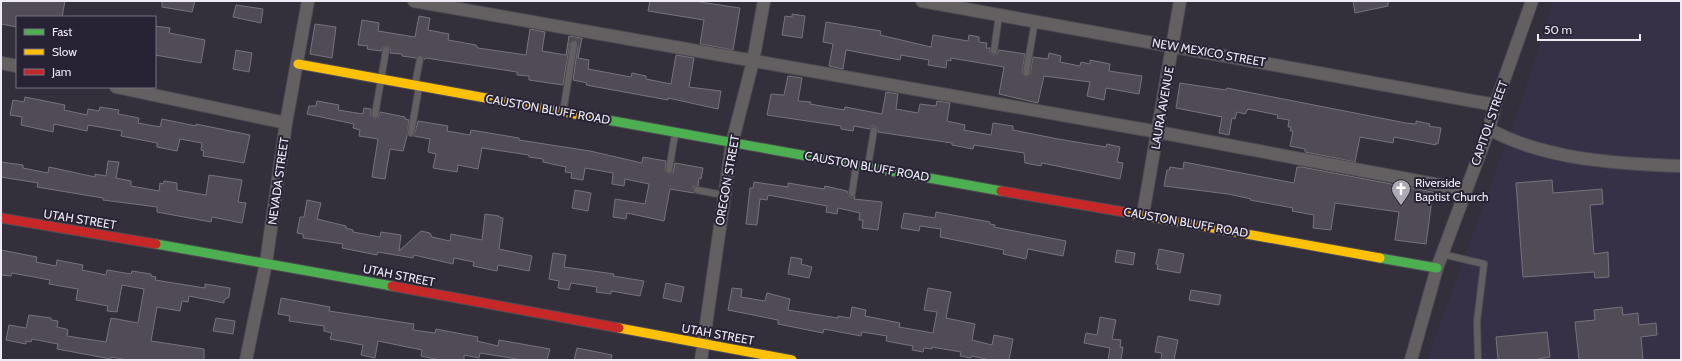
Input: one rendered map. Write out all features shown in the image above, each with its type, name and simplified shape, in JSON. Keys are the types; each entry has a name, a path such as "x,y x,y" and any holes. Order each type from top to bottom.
{"street":[{"name":"NEVADA STREET","path":"246,360 266,262 286,123 298,64 308,1"},
{"path":"414,1 1158,132 1466,190"},
{"name":"OREGON STREET","path":"701,360 723,195 732,143 753,61 764,1"},
{"name":"NEW MEXICO STREET","path":"922,1 1174,45 1495,105"},
{"name":"LAURA AVENUE","path":"1143,214 1174,45 1180,1"},
{"name":"CAPITOL STREET","path":"1411,360 1437,268 1489,130 1495,105 1532,1"},
{"path":"1,63 16,66"},
{"name":"CAUSTON BLUFF ROAD","path":"298,64 732,143 1143,214 1437,268"},
{"path":"121,88 286,123"},
{"path":"1489,130 1552,153 1609,162 1681,166"},
{"name":"UTAH STREET","path":"1,218 266,262 792,360"}],"lane":[{"path":"994,51 1000,15"},
{"path":"1026,73 1035,21"},
{"path":"563,112 574,44"},
{"path":"375,115 386,50"},
{"path":"411,133 420,59"},
{"path":"868,166 874,130"},
{"path":"669,170 675,132"},
{"path":"852,193 857,164"},
{"path":"697,190 723,195"},
{"path":"1442,254 1484,264 1477,321 1478,360"}],"shaded area":[{"path":"1553,1 1681,1 1681,360 1427,360 1525,91"}],"building":[{"path":"1,1 65,1 62,16 16,16 16,27 1,24"},
{"path":"162,1 195,1 192,12 162,7"},
{"path":"650,1 693,1 740,8 733,50 700,44 704,20 648,11"},
{"path":"1353,1 1388,1 1388,6 1355,13"},
{"path":"236,5 263,9 261,23 233,17"},
{"path":"792,14 805,16 802,38 782,35 785,16 792,17"},
{"path":"419,16 430,18 428,30 449,34 448,40 476,45 478,48 526,55 530,29 545,32 542,51 566,55 569,36 582,38 578,58 589,60 588,69 631,77 632,73 646,76 646,79 671,84 676,55 694,58 689,87 721,91 718,109 668,98 668,100 586,85 587,83 573,80 578,45 575,40 570,43 563,85 529,80 529,76 517,75 517,72 426,58 424,60 420,55 416,58 402,56 402,54 390,53 390,48 387,46 383,47 381,51 367,49 368,46 358,45 362,20 379,23 378,31 415,37"},
{"path":"826,22 881,31 880,35 931,47 933,35 968,41 969,35 979,37 979,42 987,43 986,48 990,48 990,53 993,55 997,54 999,50 1025,54 1022,73 1026,77 1030,74 1033,57 1048,59 1049,53 1061,56 1060,62 1080,66 1081,62 1090,64 1090,60 1110,64 1109,71 1142,76 1139,94 1106,88 1104,100 1087,96 1090,82 1044,76 1038,103 999,94 1004,67 951,58 951,61 947,60 946,68 928,65 929,60 901,55 900,60 846,50 843,69 829,66 833,44 823,42"},
{"path":"315,24 336,27 332,58 310,54"},
{"path":"156,26 170,28 169,33 205,40 201,63 156,55"},
{"path":"236,50 252,53 249,72 233,69"},
{"path":"788,76 802,78 798,101 811,102 810,104 844,110 845,107 882,114 886,92 898,94 896,109 918,113 920,104 936,106 937,101 950,103 947,121 965,125 964,130 991,135 993,123 1013,126 1013,130 1058,139 1106,147 1107,144 1120,147 1117,162 1123,163 1120,179 1042,163 1041,166 1025,163 1024,153 974,145 973,149 952,145 952,143 878,132 878,128 875,126 872,126 870,129 854,126 853,131 841,129 841,126 767,115 771,94 784,95"},
{"path":"1180,83 1226,90 1227,88 1406,123 1416,124 1416,121 1430,124 1429,126 1441,128 1438,144 1436,143 1436,145 1394,137 1393,143 1360,137 1355,162 1305,152 1305,149 1290,146 1293,131 1290,131 1291,127 1288,127 1289,120 1277,118 1278,115 1248,109 1245,114 1237,112 1235,119 1232,118 1229,135 1219,133 1222,117 1176,108"},
{"path":"25,97 65,105 64,110 87,115 88,109 99,111 100,107 119,110 118,114 139,118 138,123 160,127 162,119 250,135 244,163 203,156 204,151 201,150 202,143 180,139 177,151 157,147 157,143 121,136 122,131 88,125 87,131 54,124 53,132 21,125 22,117 10,115 13,100 24,102"},
{"path":"317,101 339,105 338,110 363,114 364,108 371,109 371,116 374,119 378,118 380,112 405,117 405,119 409,120 403,151 390,149 385,179 372,177 378,139 359,136 360,130 353,128 354,124 307,114 309,106 316,106"},
{"path":"418,121 448,126 447,131 470,135 471,130 519,138 519,140 590,151 642,163 643,157 666,161 665,171 669,174 673,173 675,163 703,168 701,179 699,178 698,186 693,187 694,193 670,189 664,221 627,213 626,219 613,217 615,199 645,204 649,184 625,179 624,186 612,184 613,173 585,168 583,180 571,178 572,173 565,172 566,167 543,162 543,159 529,157 529,155 482,148 478,169 458,165 457,172 433,168 436,154 428,152 430,139 414,136"},
{"path":"108,161 119,162 116,178 131,181 131,186 159,191 160,183 163,184 164,181 177,183 177,190 206,195 209,175 242,180 238,202 246,203 242,223 212,217 211,222 157,212 157,207 103,200 103,198 37,187 38,183 1,177 1,162 23,165 23,168 48,173 49,167 95,177 95,174 106,176"},
{"path":"1184,162 1294,183 1297,167 1302,167 1433,192 1426,244 1395,240 1399,212 1335,203 1331,230 1313,228 1314,215 1292,211 1293,208 1250,200 1251,199 1228,194 1164,186 1167,170 1169,170 1170,167 1183,169"},
{"path":"1552,180 1553,193 1602,189 1603,204 1590,205 1594,254 1608,252 1609,277 1595,278 1594,272 1523,277 1516,183"},
{"path":"754,182 788,187 788,183 824,189 825,186 847,191 850,197 855,196 854,199 882,202 878,230 862,228 863,220 859,220 860,213 838,208 837,214 826,212 827,206 768,195 767,200 760,199 757,225 746,224 750,188 753,188"},
{"path":"575,190 591,193 588,211 572,208"},
{"path":"307,200 321,203 317,219 346,226 346,228 353,230 353,232 380,237 381,232 401,235 399,251 421,231 430,233 432,237 450,241 451,234 482,240 485,214 499,216 503,218 499,249 532,256 529,271 498,265 497,271 473,266 474,262 454,258 453,264 414,255 413,258 378,252 377,255 342,248 343,244 303,238 303,234 297,233 300,217 304,217"},
{"path":"936,212 990,222 990,224 995,225 994,227 1066,241 1063,256 1028,249 1026,259 1003,254 1004,250 940,237 941,229 920,226 919,231 901,228 904,213 935,218"},
{"path":"1159,249 1184,254 1180,273 1157,269 1158,265 1156,264"},
{"path":"1,250 37,257 36,262 56,266 57,260 83,265 82,270 106,275 107,270 131,274 132,271 151,274 151,276 156,277 155,280 205,288 205,284 230,288 229,297 224,300 224,303 189,296 188,302 182,301 180,311 157,307 151,341 204,349 204,360 128,360 111,357 111,359 57,349 58,344 32,339 31,342 26,341 26,344 6,340 9,325 26,328 29,315 51,318 51,320 58,321 57,327 68,330 67,336 106,342 111,318 138,323 144,289 122,285 117,312 107,311 108,306 76,300 78,289 49,284 50,280 12,273 11,276 1,275"},
{"path":"1117,250 1135,253 1133,265 1115,262"},
{"path":"553,253 566,255 564,267 614,274 613,276 644,281 640,296 611,291 611,294 596,292 597,287 571,283 569,290 558,288 559,281 549,279"},
{"path":"791,257 802,259 801,264 812,267 809,278 788,274"},
{"path":"666,283 684,287 681,302 663,298"},
{"path":"732,288 742,289 741,297 765,301 767,293 790,299 788,310 838,318 838,316 850,318 852,307 866,310 865,316 900,323 899,327 933,333 937,312 924,310 928,288 951,292 946,318 975,324 972,340 992,345 994,335 1013,339 1009,360 990,360 972,356 971,358 960,356 961,352 932,347 932,349 924,348 923,352 912,350 913,346 886,341 887,336 862,332 861,336 824,329 823,333 778,324 778,320 728,310"},
{"path":"1191,290 1221,295 1219,305 1189,300"},
{"path":"281,298 330,307 329,311 414,324 413,330 435,333 436,329 478,337 477,341 498,346 499,340 550,349 547,360 523,360 480,353 479,358 464,355 464,360 440,360 421,356 422,350 378,341 375,358 361,355 363,345 330,339 332,333 324,331 324,326 289,321 290,316 278,314"},
{"path":"1622,307 1623,315 1638,313 1639,325 1656,323 1657,335 1641,337 1643,360 1579,360 1575,322 1595,320 1594,310"},
{"path":"1100,317 1116,320 1112,339 1121,340 1120,347 1123,347 1121,360 1108,360 1110,348 1084,343 1086,333 1097,335"},
{"path":"216,318 235,321 233,334 213,331"},
{"path":"1547,332 1550,357 1538,360 1498,360 1496,337"},
{"path":"1158,336 1178,340 1174,360 1161,360 1162,353 1155,352"},
{"path":"577,348 612,355 611,360 574,360"}],"traffic: fast":[{"path":"591,117 1001,191"},
{"path":"156,244 392,286"},
{"path":"1380,258 1437,268"}],"traffic: slow":[{"path":"298,64 591,117"},
{"path":"1124,212 1380,258"},
{"path":"619,328 792,360"}],"traffic: jam":[{"path":"1001,191 1124,212"},
{"path":"1,218 156,244"},
{"path":"392,286 619,328"}],"place":[{"name":"Riverside Baptist Church","path":"1401,206"}]}
